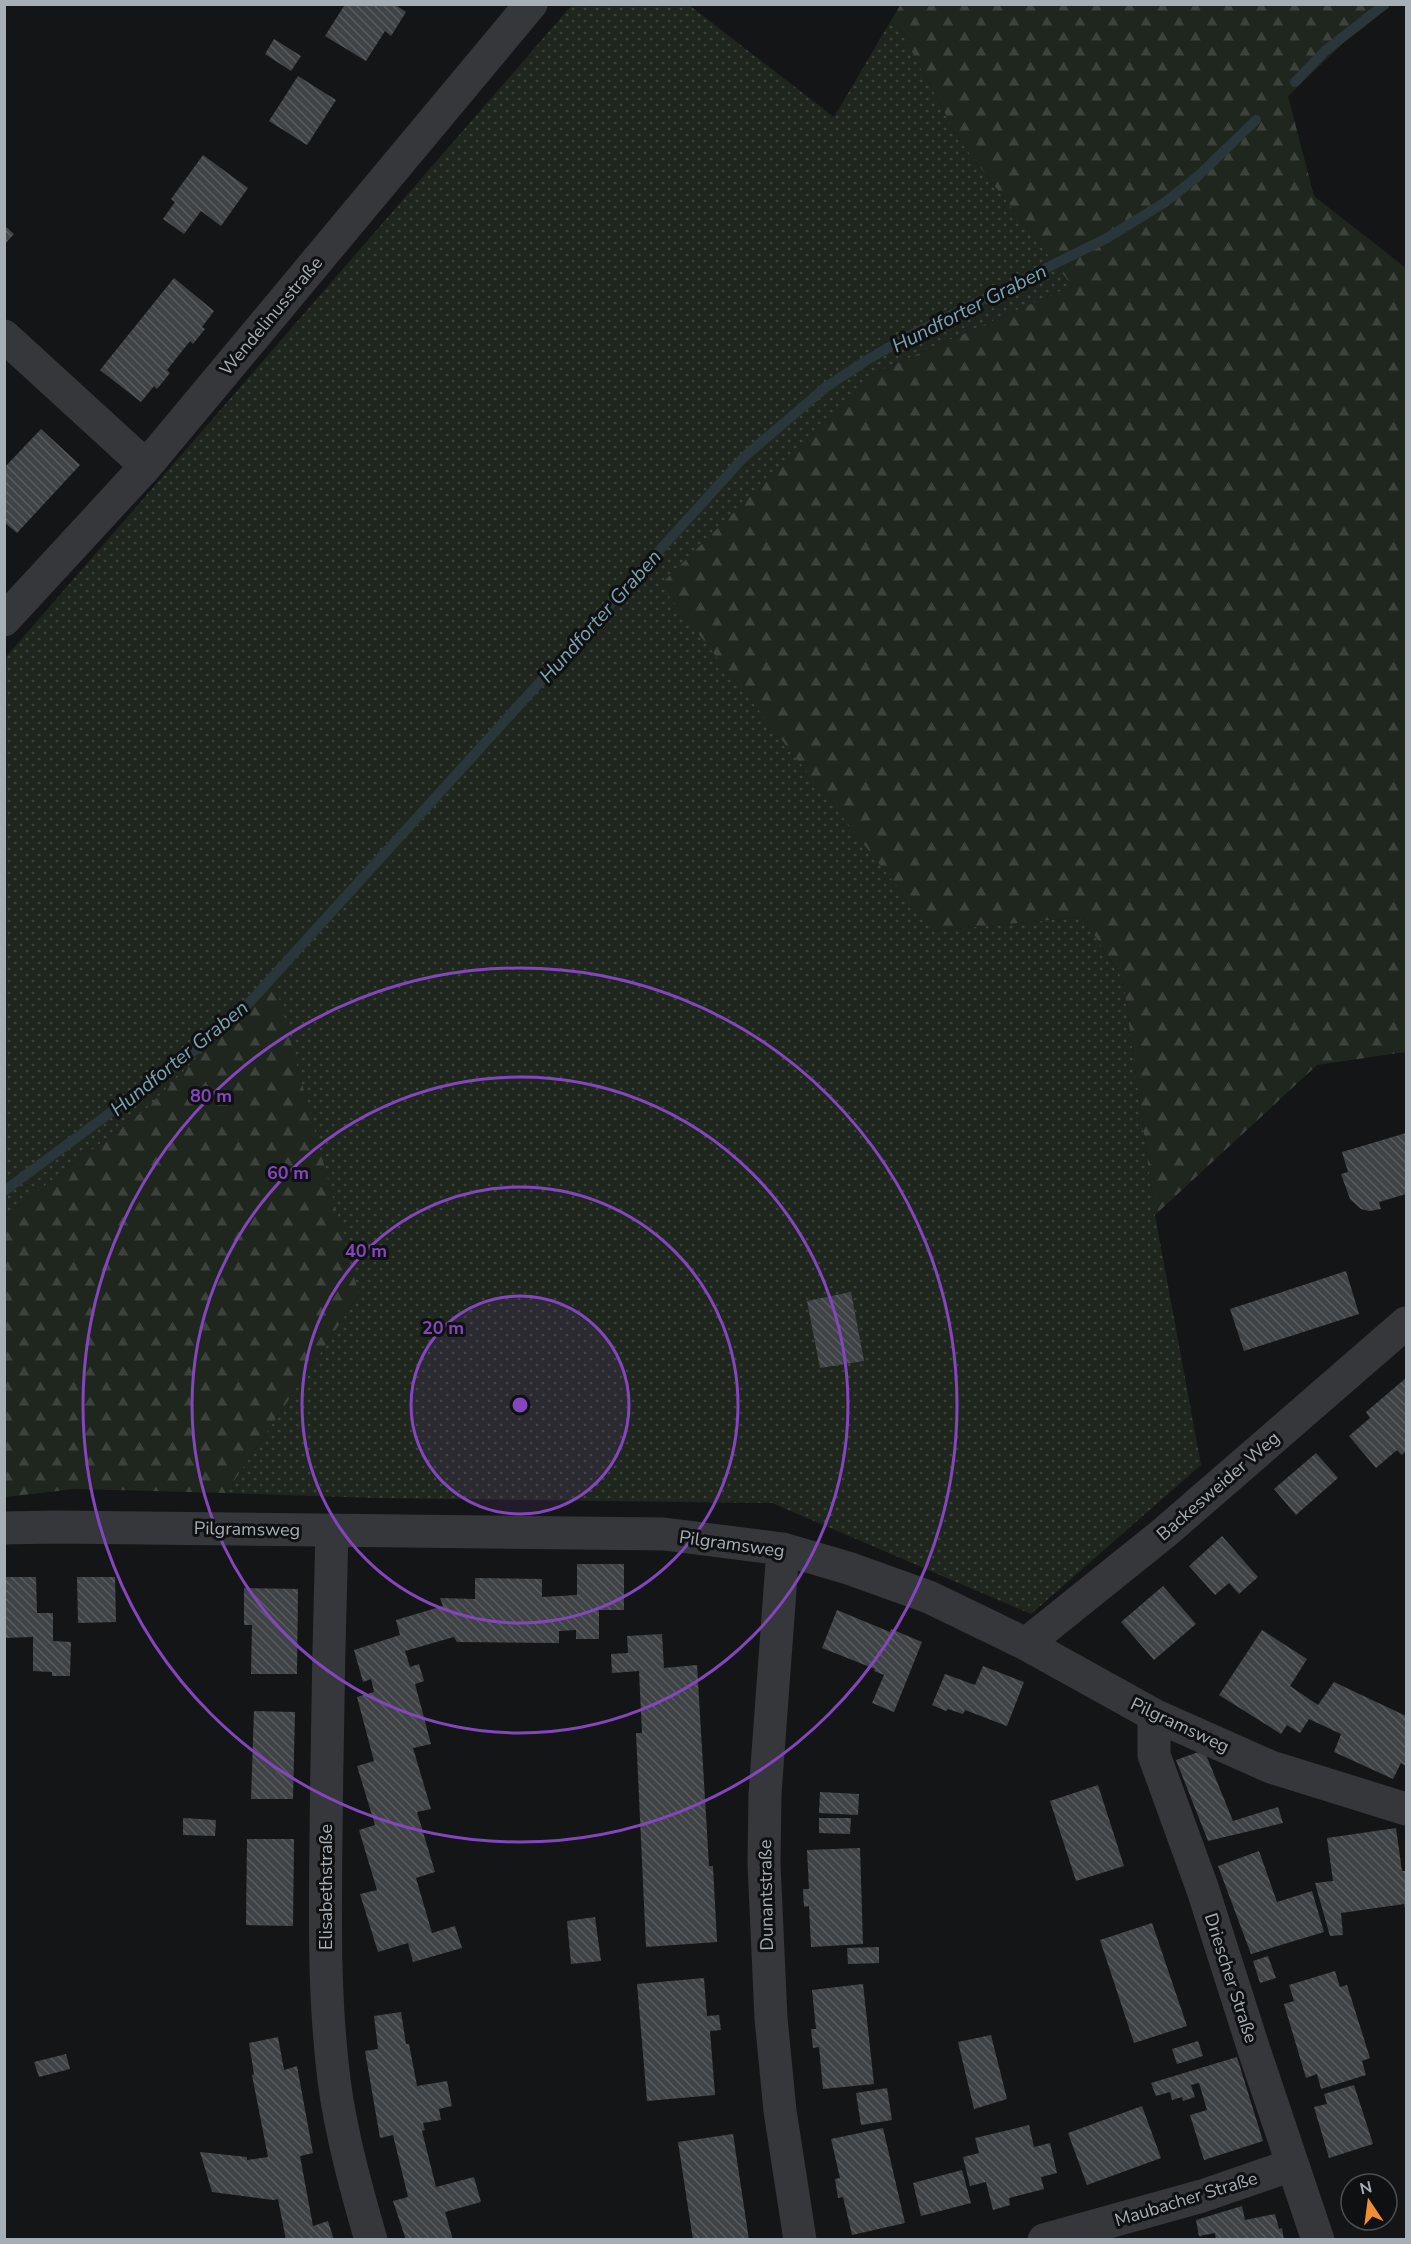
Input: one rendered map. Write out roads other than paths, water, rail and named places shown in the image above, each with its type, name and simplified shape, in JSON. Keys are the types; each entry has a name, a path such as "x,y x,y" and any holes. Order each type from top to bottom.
{"street":[{"name":"Wendelinusstraße","path":"4,620 146,466 531,4"},
{"path":"4,336 146,466"},
{"name":"Backesweider Weg","path":"1026,1644 1164,1533 1407,1323"},
{"name":"Pilgramsweg","path":"4,1528 664,1534 783,1549 848,1568 929,1597 1026,1644 1154,1715 1271,1767 1407,1809"},
{"name":"Elisabethstraße","path":"332,1530 326,1798 327,2013 334,2082 348,2150 371,2240"},
{"name":"Dunantstraße","path":"783,1549 765,1794 764,1864 773,2041 780,2111 801,2240"},
{"name":"Driescher Straße","path":"1154,1715 1154,1755 1203,1890 1318,2240"},
{"name":"Maubacher Straße","path":"1044,2240 1202,2196 1292,2165"}],"waterway":[{"name":"Hundforter Graben","path":"1295,82 1325,51 1385,4"},
{"name":"Hundforter Graben","path":"4,1191 198,1048 249,1003 744,457 826,387 867,360 907,337 1107,238 1164,203 1197,177 1256,120"}]}
